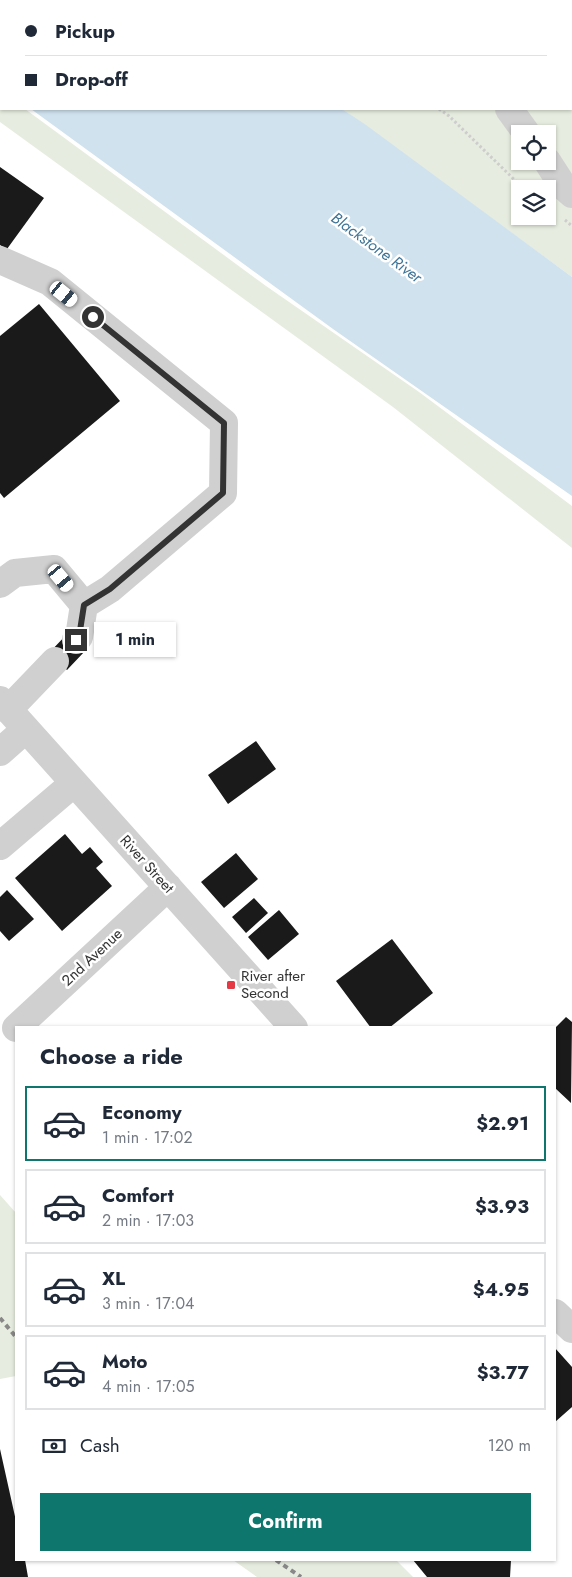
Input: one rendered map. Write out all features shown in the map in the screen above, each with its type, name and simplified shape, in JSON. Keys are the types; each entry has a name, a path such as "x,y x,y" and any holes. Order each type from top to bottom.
{"street":[{"path":"510,110 521,125"},
{"path":"552,170 562,186 572,194"},
{"path":"0,260 50,282 224,423 223,493 110,589 84,605"},
{"path":"0,584 15,573 54,569 84,605 79,637 76,640"},
{"path":"4,705 55,661"},
{"name":"River Street","path":"4,705 292,1026"},
{"path":"0,752 26,729"},
{"path":"0,846 74,782"},
{"name":"2nd Avenue","path":"18,1026 168,887"},
{"name":"2nd Avenue","path":"0,1043 15,1029"},
{"path":"556,1314 572,1329"}],"path":[{"path":"440,110 481,146 515,180"}],"shaded area":[{"path":"0,110 26,110 266,286 419,392 572,506 572,548 393,407 0,122"},
{"path":"343,110 572,110 572,277"},
{"path":"0,1195 15,1212 15,1376 0,1379"},
{"path":"234,1561 397,1561 413,1577 257,1577"}],"water":[{"name":"Blackstone River","path":"32,110 344,110 366,125 572,277 572,496 333,329"}],"building":[{"path":"0,167 44,198 7,249 0,245"},
{"path":"39,304 120,401 4,498 0,493 0,336"},
{"path":"67,634 85,651 67,670 49,653"},
{"path":"256,741 276,769 228,804 208,775"},
{"path":"65,834 82,854 90,847 103,862 96,868 112,886 62,931 15,878"},
{"path":"236,853 258,879 224,908 201,882"},
{"path":"7,890 34,919 9,941 0,931 0,897"},
{"path":"254,898 268,913 246,933 232,917"},
{"path":"279,910 299,934 268,960 248,937"},
{"path":"392,939 433,993 392,1026 370,1026 336,981"},
{"path":"566,1017 572,1022 571,1103 556,1089 556,1027"},
{"path":"556,1349 572,1367 572,1407 556,1421"},
{"path":"0,1449 15,1516 15,1561 25,1561 28,1577 0,1577"},
{"path":"414,1561 511,1561 510,1577 427,1577"}],"railway":[{"path":"0,1318 15,1336"},
{"path":"277,1561 301,1577"}],"place":[{"name":"River after Second","path":"231,985"}],"route":[{"path":"76,640 79,637 84,605 110,589 223,493 224,423 93,317"}]}
